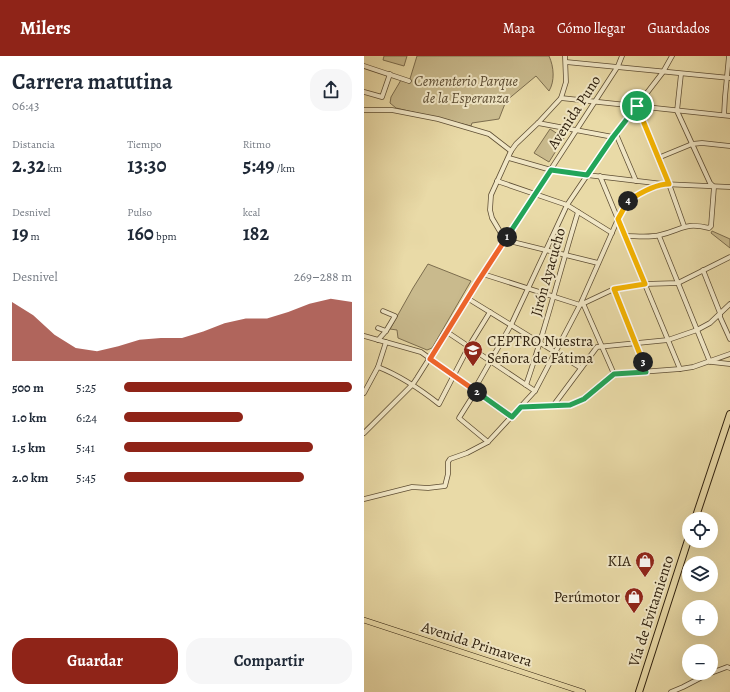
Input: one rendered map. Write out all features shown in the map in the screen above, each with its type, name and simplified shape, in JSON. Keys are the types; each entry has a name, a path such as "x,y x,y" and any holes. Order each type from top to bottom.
{"highway":[{"path":"697,512 730,414"},
{"name":"Vía de Evitamiento","path":"638,692 685,548"}],"main road":[{"name":"Avenida Primavera","path":"364,620 583,692"}],"street":[{"path":"565,56 566,82 561,98 511,151 491,195 490,210 492,218 505,240 598,263"},
{"name":"Avenida Puno","path":"364,433 413,384 482,274 618,66 622,56"},
{"path":"488,442 459,418 511,325 566,205 615,135 663,72 672,56"},
{"path":"724,116 729,56"},
{"path":"566,62 728,78"},
{"path":"364,72 365,66 409,81"},
{"path":"364,92 382,97 390,74"},
{"path":"625,236 659,236 684,226 709,228 711,226 714,187 710,183 677,111 681,74"},
{"path":"561,98 730,116"},
{"path":"637,106 669,184 684,226"},
{"path":"364,110 392,110 438,119 489,134 511,151"},
{"path":"538,123 576,131 615,135"},
{"path":"615,135 636,181"},
{"path":"658,158 692,144 702,143 730,146"},
{"path":"509,158 551,170 587,175 663,184 730,187"},
{"path":"600,176 680,369"},
{"path":"497,181 566,205 612,233"},
{"path":"364,499 412,487 428,488 445,486 448,474 448,462 450,459 467,453 488,442 512,417 535,391 582,303 618,219 629,201 647,190 663,184"},
{"name":"Jirón Ayacucho","path":"526,385 540,343 564,255 578,212"},
{"path":"659,236 710,362"},
{"path":"482,274 553,296 582,303 614,289 645,284 678,283 730,257"},
{"path":"704,270 720,313 720,317 730,340"},
{"path":"614,289 646,372"},
{"path":"467,298 581,368"},
{"path":"582,303 614,374"},
{"path":"553,406 597,347 668,340 710,324 730,304"},
{"path":"378,340 386,331 395,316 383,311"},
{"path":"378,367 396,374 413,384 439,404 469,346 490,312"},
{"path":"378,328 386,331"},
{"path":"446,332 491,360 535,391"},
{"path":"364,336 421,352 512,417"},
{"path":"364,393 378,367 386,342"},
{"path":"521,407 570,405 584,399 614,374 680,369 710,362 730,354"},
{"path":"710,362 730,364"},
{"path":"718,670 726,667 730,668"},
{"path":"671,692 696,680"}],"green space":[{"path":"384,56 407,56 404,66 383,60"},
{"name":"Cementerio Parque de la Esperanza","path":"417,56 549,56 553,69 553,78 549,91 536,76 506,101 499,119 472,123 471,126 396,108 390,103 391,97 401,80 409,82"},
{"path":"550,129 564,138 549,162 534,153"},
{"path":"712,231 730,239 730,248 711,233"},
{"path":"428,264 471,281 432,348 427,350 398,338 397,330 390,329"}],"place":[{"name":"CEPTRO Nuestra Señora de Fátima","path":"473,367"},
{"name":"KIA","path":"645,578"},
{"name":"Perúmotor","path":"634,614"}],"route":[{"path":"637,106 669,184 663,184 638,194 629,201 622,210 618,219 645,284 614,289 646,372 614,374 584,399 570,405 521,407 512,417 430,359 477,283 551,170 587,175 613,137 637,106"}]}
